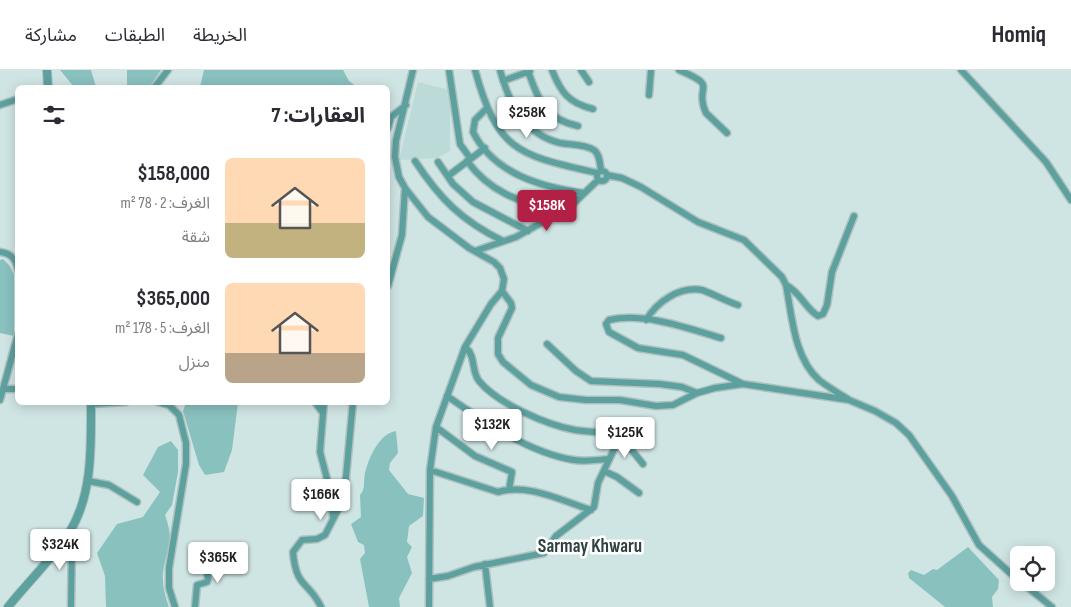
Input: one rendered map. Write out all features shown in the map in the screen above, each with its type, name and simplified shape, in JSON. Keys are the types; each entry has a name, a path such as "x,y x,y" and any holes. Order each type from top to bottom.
{"street":[{"path":"47,70 48,85"},
{"path":"156,85 168,70"},
{"path":"413,70 406,104 398,127 395,158 399,177 404,188 428,217 500,268 504,279 502,291 491,304 465,347 436,427 430,470 429,607"},
{"path":"450,70 460,144 481,179 493,188 559,213"},
{"path":"475,70 487,108 498,130 523,152 549,163 635,184 673,204 698,222 744,240 782,277 786,286 799,346 806,364 818,379 849,400 887,418 909,435 952,496 979,545 1010,573"},
{"path":"500,70 516,112 528,126 552,141 593,150 598,156 601,175"},
{"path":"552,70 560,90 570,100 593,109"},
{"path":"581,70 589,82"},
{"path":"649,95 651,70"},
{"path":"679,70 701,80 704,84 706,113 727,133"},
{"path":"961,70 1046,162 1071,200"},
{"path":"503,81 530,71 542,105 550,114 566,123 578,126"},
{"path":"0,105 15,100"},
{"path":"390,121 391,117 406,104"},
{"path":"487,108 473,124 477,139 506,170 531,182 584,193"},
{"path":"448,176 485,148"},
{"path":"390,157 395,158"},
{"path":"415,161 438,193 460,216 503,241"},
{"path":"438,162 452,184 473,202 528,231"},
{"path":"475,251 528,231 559,213 572,205 601,175"},
{"path":"390,279 402,235 404,188"},
{"path":"786,286 795,290 812,312 818,316 823,314 827,305 832,272 854,216"},
{"path":"0,252 9,254 15,261"},
{"path":"646,320 660,302 673,295 693,290 707,292 738,305"},
{"path":"502,291 511,303 512,308 498,338 498,354 503,362 531,385 571,399 620,400 656,406 673,404 697,393 743,384"},
{"path":"721,338 664,322 646,320 616,318 609,320 606,328 638,348 683,355 743,384 849,400"},
{"path":"547,344 576,371 591,381 660,384 682,387 697,393"},
{"path":"0,400 15,346"},
{"path":"465,347 472,355 479,381 501,398 522,411 574,430 614,434 617,440 630,448 643,464"},
{"path":"4,389 15,389"},
{"path":"447,396 494,429 561,458 576,460 608,459"},
{"path":"8,607 68,533 78,513 88,481 91,405"},
{"path":"170,405 179,415 186,443 186,464 169,568 169,588 176,607"},
{"path":"317,405 323,413"},
{"path":"324,405 320,452 332,498 332,522"},
{"path":"321,607 318,600 299,580 295,572 293,552 302,540 322,538 344,498 353,405"},
{"path":"436,427 475,456 512,472 509,490"},
{"path":"429,579 458,574 485,564 544,553 556,536 591,510 596,502 597,489 617,440"},
{"path":"430,470 498,492 524,490 561,498 591,510"},
{"path":"604,472 617,477 639,493"},
{"path":"88,481 109,485 136,502"},
{"path":"68,533 72,543 71,607"},
{"path":"195,607 197,585 207,582 208,579 204,553"},
{"path":"485,564 490,607"},
{"path":"1032,591 1052,607"}],"shaded area":[{"path":"60,70 91,70 95,85 72,85"},
{"path":"127,70 161,70 151,85 127,85"},
{"path":"204,70 343,70 349,81 354,85 200,85"},
{"path":"418,82 450,90 450,151 436,158 399,160"},
{"path":"3,259 14,274 14,336 0,333 0,260"},
{"path":"185,405 238,405 232,450 224,472 205,475 199,465 183,411"},
{"path":"396,431 398,453 390,463 389,470 408,494 424,498 423,516 409,526 407,542 412,547 407,557 412,573 399,598 400,607 369,607 360,559 365,553 364,545 358,542 351,524 361,517 360,495 363,490 365,473 372,453 380,441"},
{"path":"171,441 178,450 178,472 172,505 165,515 170,538 163,581 169,607 106,607 105,576 97,553 117,524 143,517 160,492 143,475 158,447"},
{"path":"968,547 999,580 998,589 992,597 993,607 945,607 909,578 908,573 911,570 924,575 933,569 937,570"}],"district":[{"name":"Sarmay Khwaru","path":"590,545"}]}
